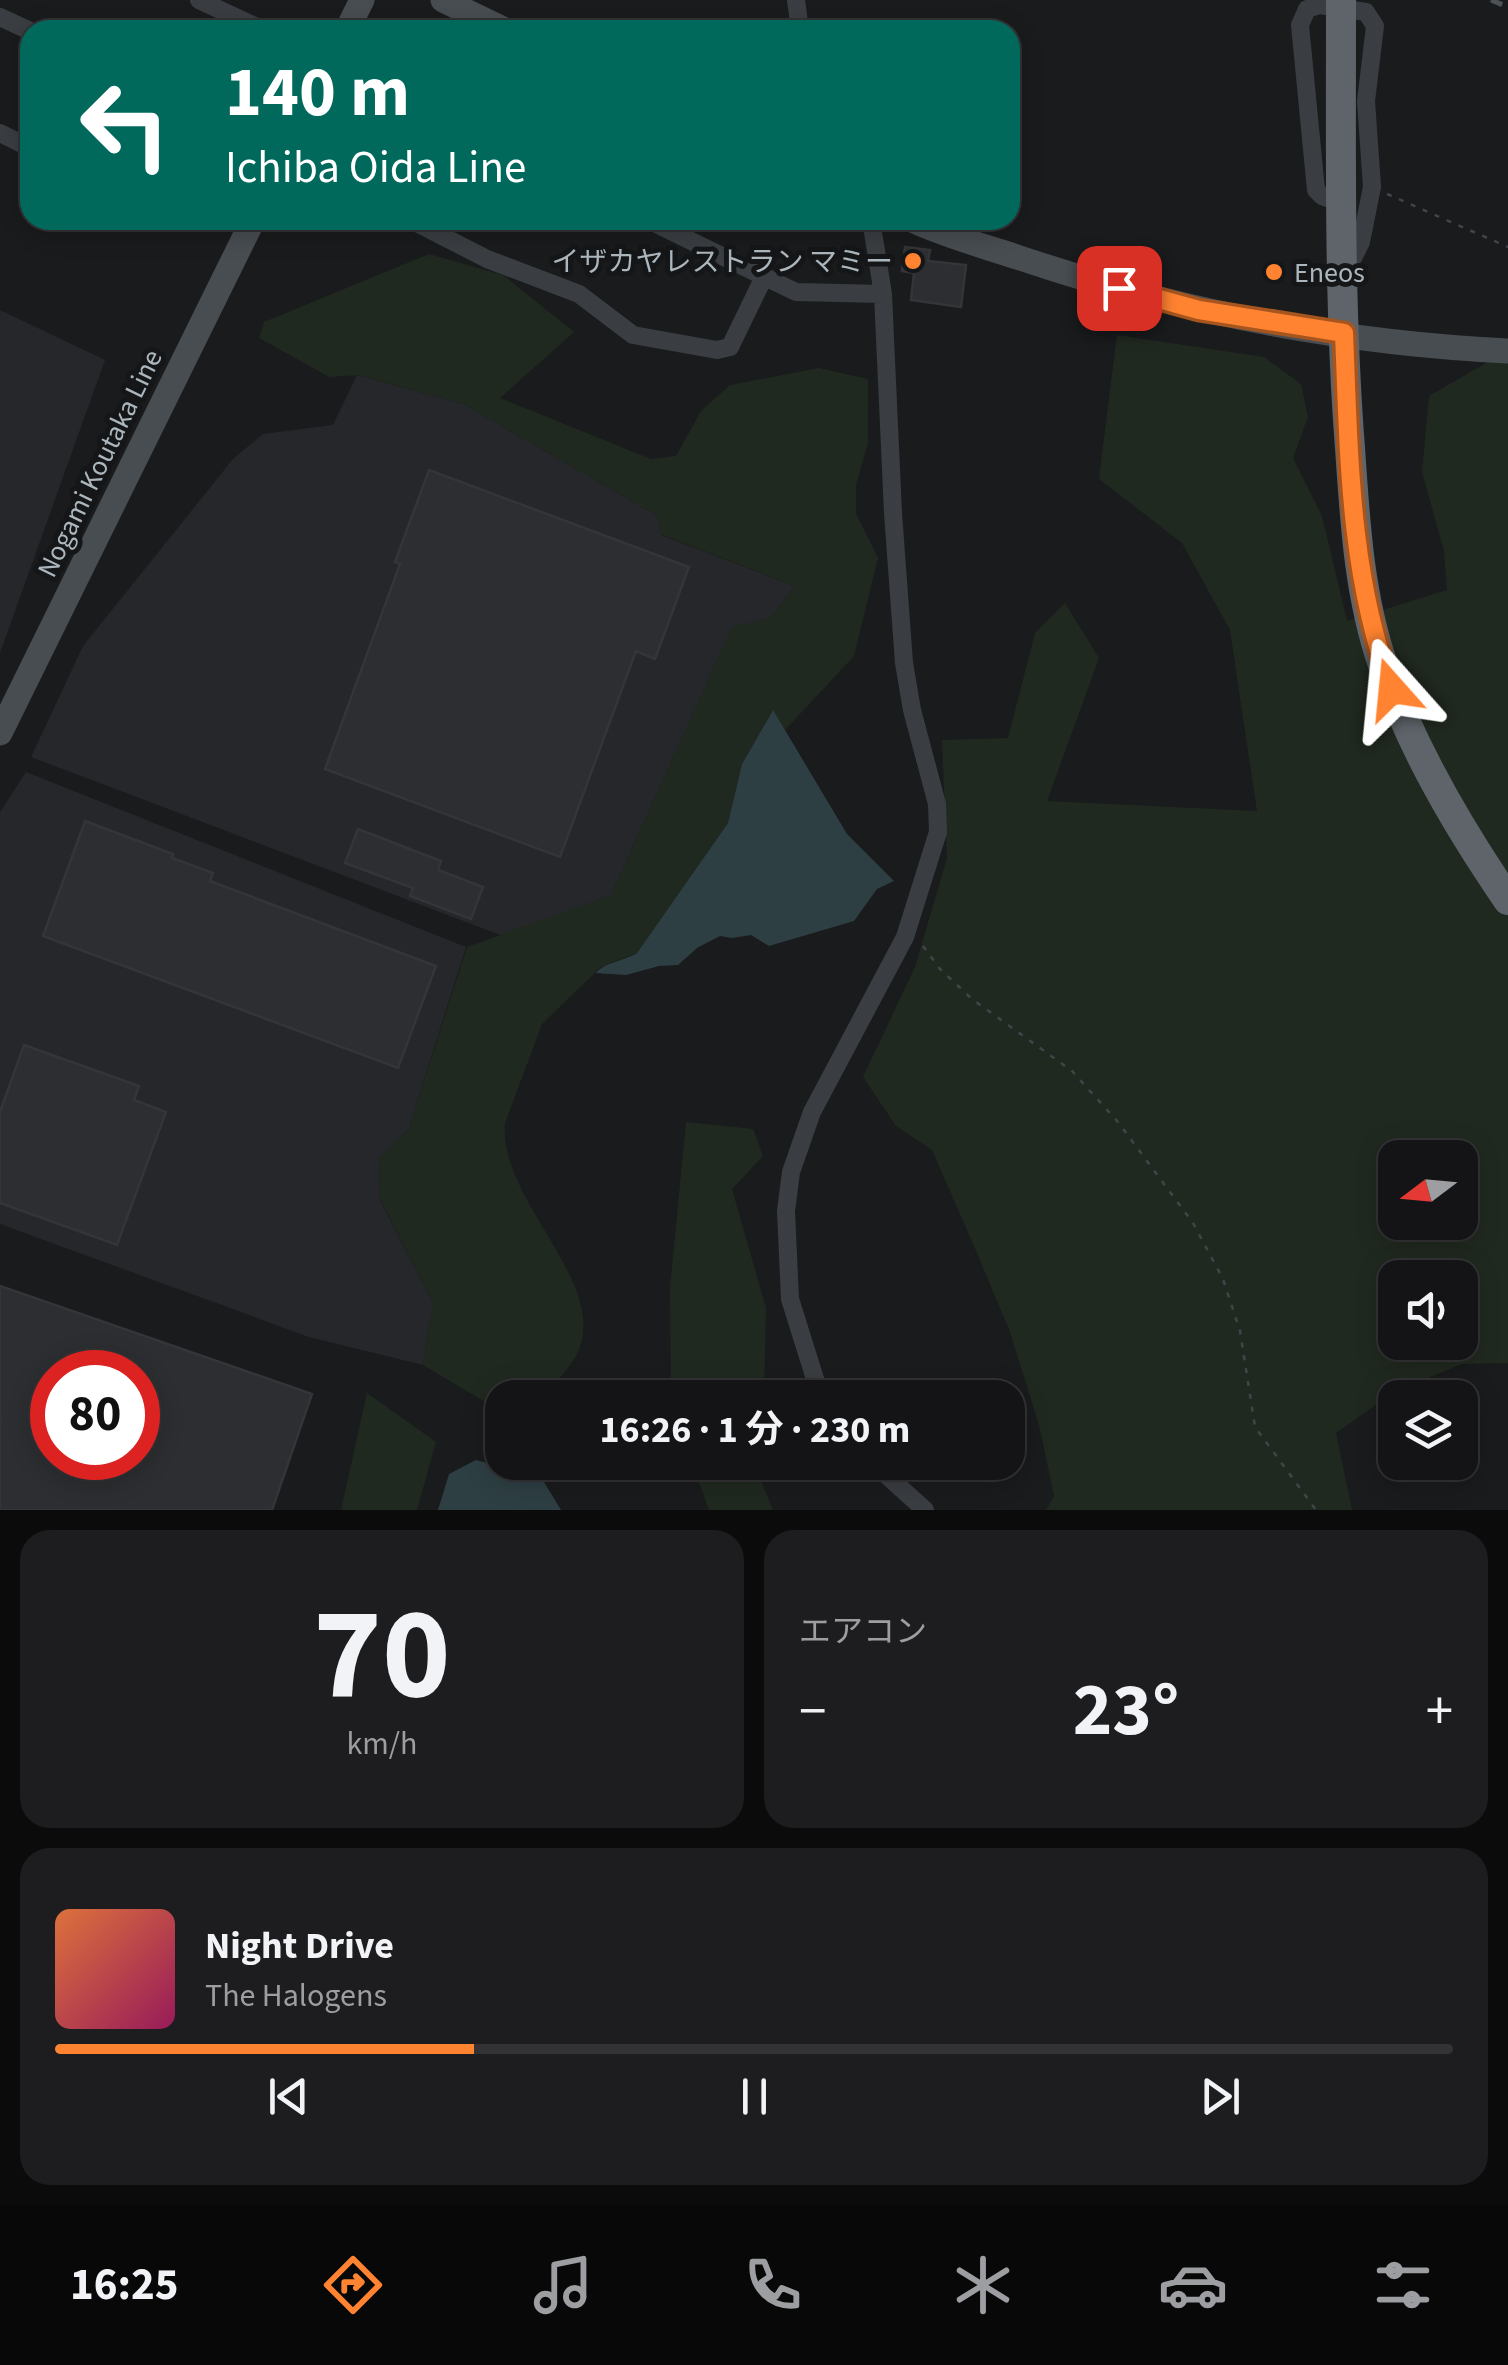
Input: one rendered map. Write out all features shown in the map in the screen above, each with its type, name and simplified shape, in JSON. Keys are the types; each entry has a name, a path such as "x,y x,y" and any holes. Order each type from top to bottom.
{"highway":[{"path":"1341,11 1344,333 1354,533 1366,604 1402,715 1441,792 1508,900"}],"main road":[{"path":"443,0 484,20"},
{"name":"Nogami Koutaka Line","path":"0,733 248,230"},
{"path":"941,230 1064,273 1199,310 1344,333 1508,350"}],"street":[{"path":"199,0 240,20"},
{"path":"1341,203 1316,190 1300,26 1303,15 1313,6 1356,8 1366,12 1375,26 1366,101 1372,187 1361,242 1343,276"},
{"path":"430,230 487,259 579,294 633,336 717,350 730,347 764,277"},
{"path":"668,230 796,292 883,294"},
{"path":"815,1380 790,1299 786,1210 791,1172 812,1112 909,928 938,832 937,804 912,710 903,649 892,512 883,294 872,230"},
{"path":"892,1480 925,1510"}],"path":[{"path":"1372,187 1508,247"},
{"path":"909,928 940,969 972,999 1072,1072 1118,1122 1192,1223 1223,1279 1240,1332 1255,1427 1316,1510"}],"shaded area":[{"path":"0,310 105,360 0,653"},
{"path":"357,375 464,404 658,516 661,535 795,586 771,618 732,628 611,895 503,936 31,757 83,646 233,459 263,434 333,425"},
{"path":"773,710 847,834 894,881 877,889 854,921 769,946 751,935 720,936 697,948 678,965 626,975 596,973 637,953 728,823 742,764"},
{"path":"26,772 466,947 409,1128 379,1159 380,1200 433,1303 423,1365 309,1337 0,1224 0,812"},
{"path":"476,1460 485,1462 485,1480 543,1480 561,1510 438,1510 449,1474"}],"green space":[{"path":"429,254 503,275 574,332 500,398 651,459 676,456 701,411 730,385 819,368 868,379 868,443 856,485 856,514 878,558 854,656 785,730 772,711 742,764 728,823 637,953 601,967 542,1024 505,1123 507,1152 518,1182 567,1270 579,1299 583,1327 577,1354 558,1380 485,1380 485,1402 423,1365 433,1303 380,1199 379,1158 409,1128 467,947 611,895 732,627 771,618 795,586 660,534 658,516 464,404 358,375 329,377 259,338 264,322"},
{"path":"1117,335 1264,357 1301,384 1308,417 1293,458 1322,516 1347,621 1447,590 1444,551 1422,472 1429,396 1488,362 1508,363 1508,1363 1462,1364 1423,1380 1378,1380 1378,1403 1336,1433 1352,1510 1046,1510 1054,1496 1039,1425 1010,1332 974,1246 932,1150 896,1126 863,1077 915,967 947,858 942,740 1008,738 1035,633 1065,603 1099,658 1047,801 1257,811 1230,630 1182,543 1099,479"},
{"path":"686,1122 753,1129 763,1156 732,1189 766,1308 764,1380 671,1380 670,1288"},
{"path":"367,1393 436,1442 417,1510 341,1510"},
{"path":"698,1480 762,1480 773,1510 709,1510"}],"building":[{"path":"905,247 930,250 928,261 966,265 961,307 911,300 914,273 902,271"},
{"path":"429,470 689,567 655,659 636,651 560,857 325,769 400,564 395,562"},
{"path":"85,821 213,873 210,881 436,966 398,1068 43,936"},
{"path":"358,829 441,861 438,870 483,887 471,919 410,896 413,888 345,863"},
{"path":"24,1045 139,1086 134,1100 166,1112 117,1245 0,1203 0,1112"},
{"path":"0,1286 312,1394 272,1510 0,1510"}],"railway":[{"path":"1491,0 1508,7"}],"place":[{"name":"イザカヤレストラン マミー","path":"913,261"},
{"name":"Eneos","path":"1274,272"}],"route":[{"path":"1119,288 1199,310 1344,333 1354,533 1366,604 1392,689"}]}
